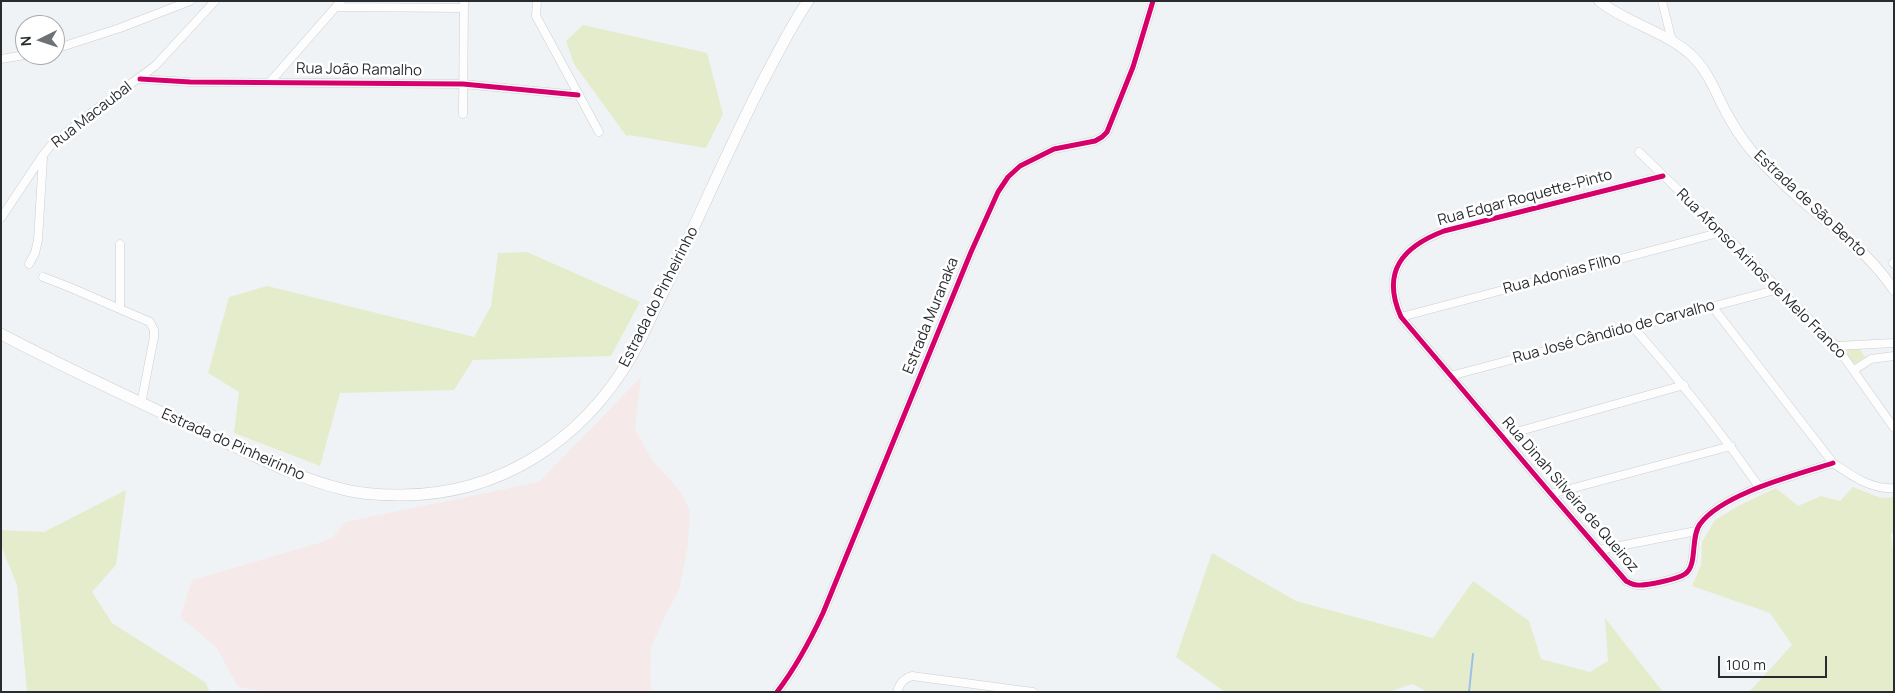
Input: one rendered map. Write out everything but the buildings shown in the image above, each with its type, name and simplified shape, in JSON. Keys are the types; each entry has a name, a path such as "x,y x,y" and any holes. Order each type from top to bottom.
{"main road":[{"name":"Estrada do Pinheirinho","path":"1,334 142,404 289,473 344,490 388,495 428,494 475,485 505,474 560,441 604,398 632,355 701,214 746,115 808,1"}],"street":[{"path":"65,46 120,28 190,1"},
{"name":"Rua Macaubal","path":"1,218 43,155 64,133 140,79 175,47 215,1"},
{"path":"537,1 536,16 599,132"},
{"name":"Estrada Muranaka","path":"777,692 810,642 971,252 998,192 1008,177 1020,166 1054,150 1095,141 1107,132 1133,67 1153,1"},
{"name":"Estrada de São Bento","path":"1599,1 1622,17 1672,41 1699,63 1707,74 1738,132 1764,165 1800,199 1851,240 1883,274 1894,290"},
{"path":"1662,1 1672,41"},
{"path":"270,82 339,4 464,5 463,114"},
{"path":"1,59 15,57"},
{"name":"Rua João Ramalho","path":"140,79 463,84 578,95"},
{"name":"Rua Afonso Arinos de Melo Franco","path":"1639,152 1836,346 1894,428"},
{"path":"29,264 35,253 38,240 43,155"},
{"name":"Rua Edgar Roquette-Pinto","path":"1401,316 1394,293 1393,284 1396,272 1408,251 1428,238 1444,232 1663,176"},
{"name":"Rua Adonias Filho","path":"1401,316 1722,232"},
{"path":"120,244 120,309"},
{"path":"43,277 150,322 154,330 142,404"},
{"name":"Rua José Cândido de Carvalho","path":"1450,376 1779,289"},
{"path":"1712,306 1834,462 1852,476 1873,486 1894,488"},
{"name":"Rua Dinah Silveira de Queiroz","path":"1401,316 1626,581 1642,585 1677,577 1687,572 1691,564 1696,531"},
{"path":"1634,328 1684,385 1731,446 1760,488"},
{"path":"1836,346 1894,343"},
{"path":"1863,345 1871,359"},
{"path":"1854,370 1871,359 1894,356"},
{"path":"1502,436 1684,385"},
{"path":"1551,494 1731,446"},
{"path":"1599,550 1696,531 1700,524 1717,508 1738,497 1834,462"},
{"path":"897,692 900,683 905,678 912,676 1033,692"}],"shaded area":[{"path":"641,377 635,429 652,460 680,491 690,511 688,546 679,590 651,648 650,676 652,692 270,692 238,687 216,647 180,617 192,580 319,543 333,537 345,522 539,482"}],"green space":[{"path":"583,25 707,53 723,114 706,148 629,135 627,137 574,64 566,41"},
{"path":"527,252 640,302 611,356 473,360 454,390 340,393 320,466 234,433 239,392 208,373 229,297 267,286 474,337 491,306 498,253"},
{"path":"1859,348 1865,357 1854,364 1843,349"},
{"path":"1853,487 1881,498 1894,497 1894,533 1891,534 1894,557 1894,692 1749,692 1792,645 1770,613 1692,586 1701,565 1702,542 1715,520 1740,505 1776,488 1798,506 1821,496 1840,501"},
{"path":"126,490 116,565 92,592 112,623 205,682 210,692 27,692 17,585 1,546 1,530 44,532"},
{"path":"1212,553 1296,601 1433,638 1473,581 1529,621 1541,659 1590,672 1608,661 1605,618 1663,692 1428,692 1412,684 1389,692 1225,692 1176,657"}],"waterway":[{"path":"1469,692 1473,654"}],"cycle path":[{"path":"777,692 802,654 823,613 971,252 998,192 1008,177 1020,166 1054,149 1095,141 1107,132 1133,67 1153,1"},
{"path":"140,79 190,82 463,84 578,95"},
{"path":"1663,176 1444,231 1429,237 1407,253 1399,263 1395,274 1393,287 1395,301 1401,317 1626,581 1633,584 1654,583 1685,574 1689,570 1693,558 1695,536 1700,524 1725,503 1762,486 1833,463"}]}
